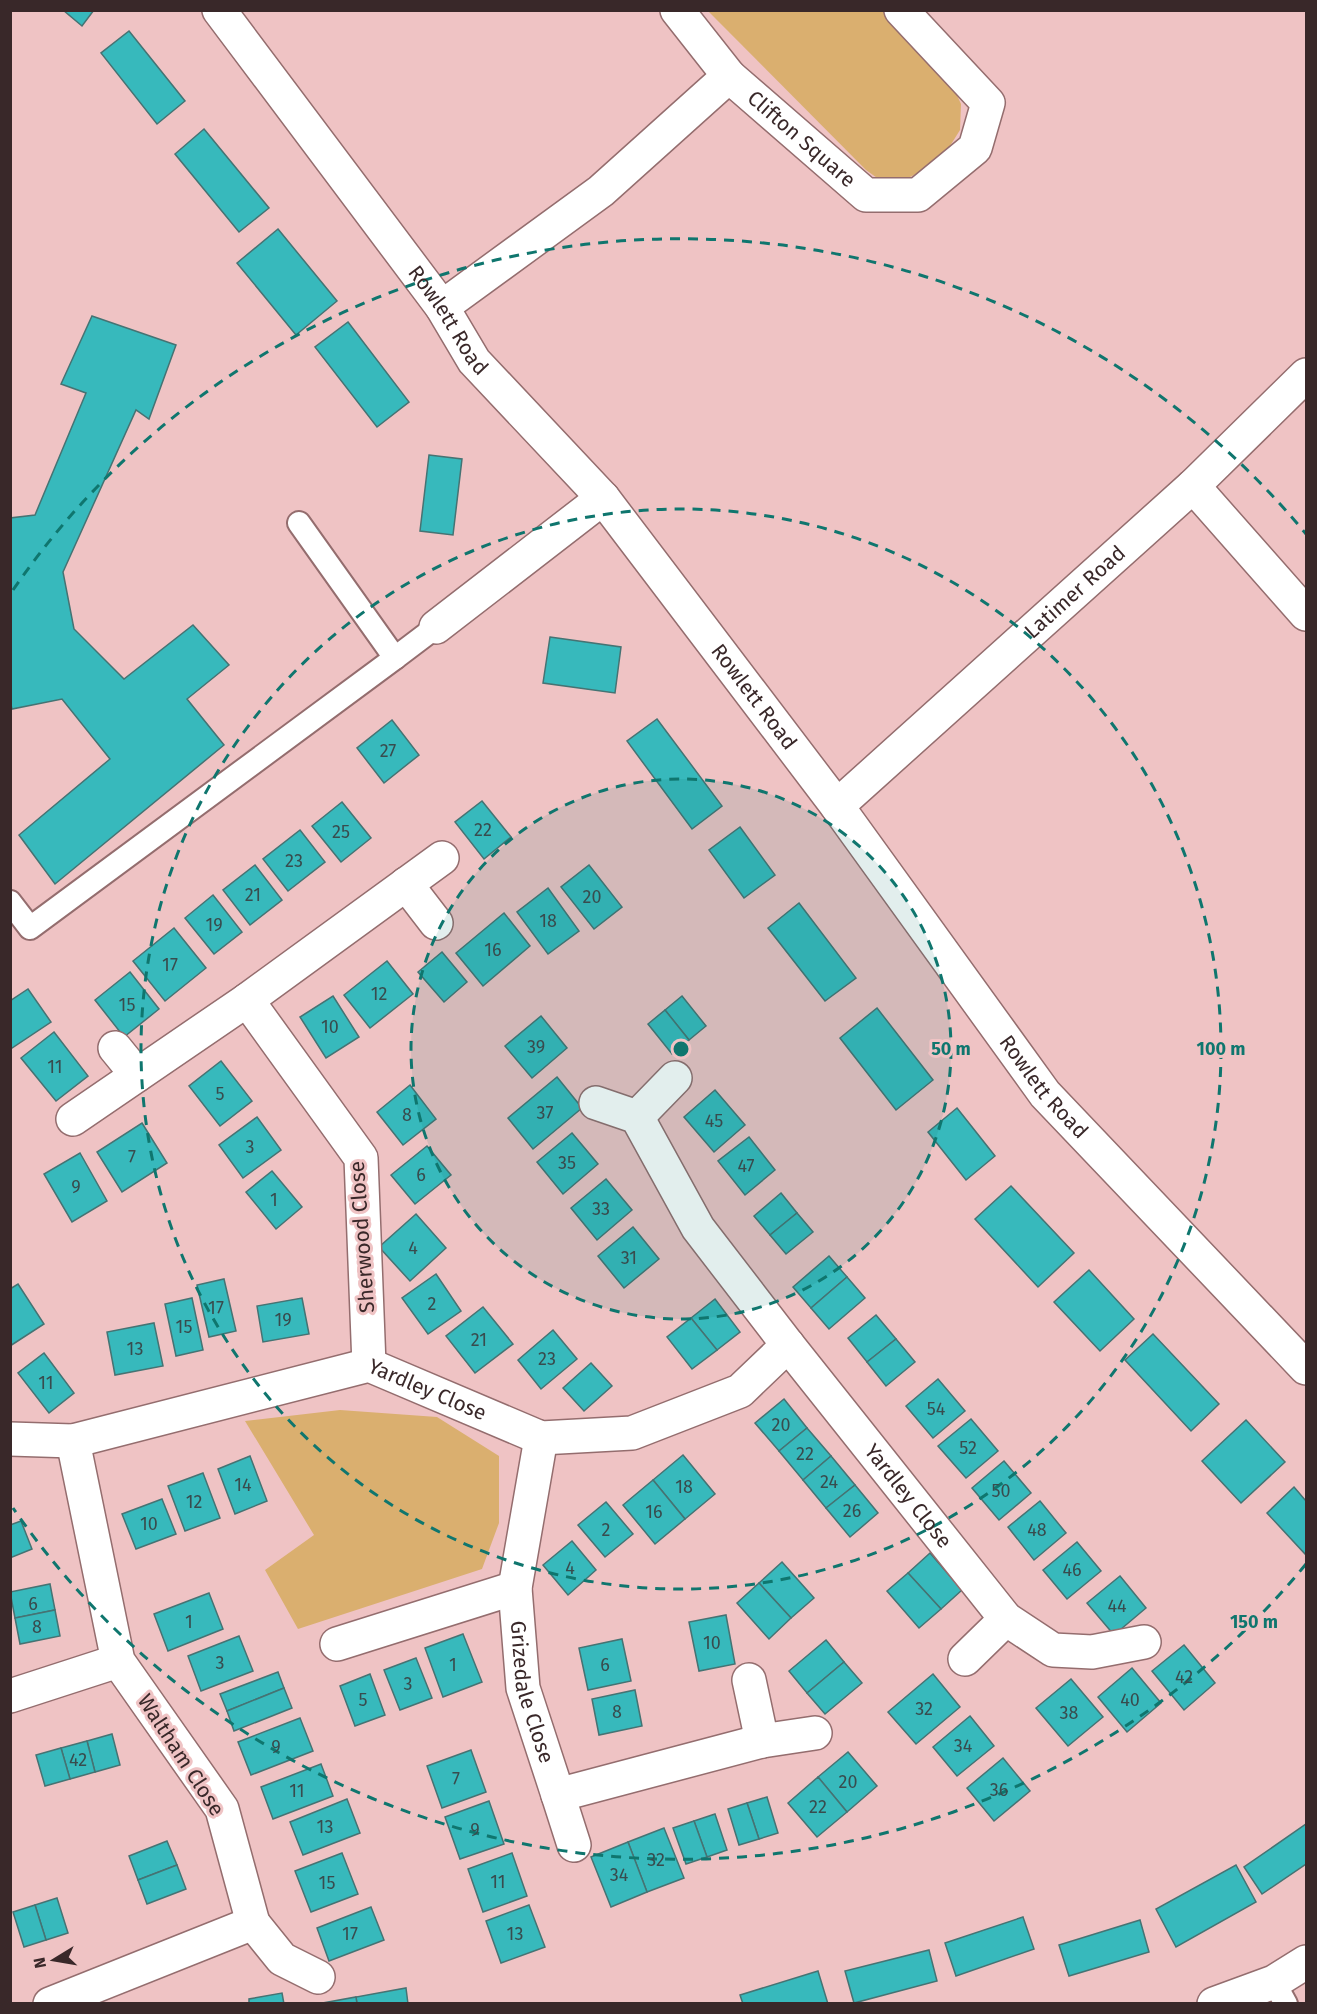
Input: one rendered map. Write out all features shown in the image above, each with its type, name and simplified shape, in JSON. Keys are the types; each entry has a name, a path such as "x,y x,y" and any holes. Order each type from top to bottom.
{"street":[{"name":"Rowlett Road","path":"219,10 442,307 474,361 603,498 837,806 1045,1094 1306,1368"},
{"name":"Clifton Square","path":"677,10 729,76 866,195 918,195 975,148 988,103 901,10"},
{"name":"Clifton Square","path":"442,307 601,191 729,76"},
{"name":"Latimer Road","path":"837,806 1193,486 1306,375"},
{"path":"1193,486 1306,614"},
{"path":"436,627 603,498"},
{"path":"73,1119 247,1000 442,858"},
{"path":"406,884 436,923"},
{"name":"Sherwood Close","path":"247,1000 361,1158 369,1365"},
{"path":"114,1048 137,1075"},
{"path":"596,1103 637,1117 675,1078"},
{"name":"Yardley Close","path":"637,1117 698,1228 1006,1619 1053,1650 1092,1652 1144,1642"},
{"name":"Yardley Close","path":"10,1439 73,1441 369,1365 541,1438 632,1433 740,1391 788,1345"},
{"name":"Grizedale Close","path":"541,1438 515,1588 523,1688 574,1845"},
{"name":"Waltham Close","path":"73,1441 118,1661 222,1809 253,1923 282,1959 318,1977"},
{"name":"Grizedale Close","path":"337,1644 515,1588"},
{"path":"965,1659 1006,1619"},
{"path":"10,1696 118,1661"},
{"path":"749,1680 762,1741"},
{"path":"558,1795 762,1741 815,1733"},
{"path":"50,2004 253,1923"},
{"path":"1214,2004 1280,1993 1306,1962"}],"lane":[{"path":"299,523 395,658"},
{"path":"10,902 30,928 436,627"}],"shaded area":[{"path":"708,11 885,11 949,78 961,104 960,130 940,162 906,179 880,180 866,170"},
{"path":"340,1410 437,1417 499,1456 499,1523 482,1569 298,1629 265,1570 314,1535 245,1421"}],"building":[{"path":"63,10 94,10 82,26"},
{"path":"129,31 185,101 157,124 101,53"},
{"path":"204,129 269,208 239,232 175,154"},
{"path":"278,229 337,301 296,335 237,263"},
{"path":"92,316 176,345 149,419 136,410 63,572 74,629 124,679 193,625 229,665 187,699 224,745 55,884 19,835 110,759 62,699 12,709 10,701 10,518 35,515 86,393 61,384"},
{"path":"348,322 409,402 377,427 315,347"},
{"path":"429,455 462,459 453,535 420,531"},
{"path":"550,637 621,647 615,693 543,683"},
{"path":"657,719 722,806 692,829 627,741"},
{"path":"392,720 419,755 384,783 357,748"},
{"path":"482,801 511,837 484,859 455,822"},
{"path":"342,802 371,838 341,862 312,826"},
{"path":"740,827 775,875 744,898 709,850"},
{"path":"300,830 325,862 288,891 263,859"},
{"path":"255,865 282,900 250,925 223,890"},
{"path":"589,865 622,907 594,929 561,887"},
{"path":"548,888 579,931 548,954 517,912"},
{"path":"213,895 242,932 214,954 185,918"},
{"path":"799,903 856,978 825,1001 768,928"},
{"path":"504,913 530,946 483,986 456,953"},
{"path":"174,928 206,968 165,1001 133,961"},
{"path":"442,952 467,982 444,1002 418,972"},
{"path":"387,961 413,994 370,1028 344,995"},
{"path":"130,972 159,1009 124,1037 95,1000"},
{"path":"28,989 51,1022 12,1048 10,1046 10,1001"},
{"path":"333,996 359,1037 326,1058 300,1017"},
{"path":"682,996 706,1026 689,1040 665,1010"},
{"path":"877,1008 933,1080 896,1110 840,1038"},
{"path":"665,1010 689,1040 672,1054 648,1024"},
{"path":"541,1016 567,1048 532,1078 505,1046"},
{"path":"54,1032 88,1076 56,1101 21,1058"},
{"path":"221,1061 252,1101 220,1126 189,1086"},
{"path":"557,1077 582,1108 533,1149 508,1118"},
{"path":"410,1085 436,1119 403,1145 377,1112"},
{"path":"715,1090 745,1125 714,1152 684,1117"},
{"path":"957,1108 995,1156 966,1180 928,1132"},
{"path":"257,1117 281,1150 243,1178 219,1145"},
{"path":"142,1123 167,1163 122,1192 97,1152"},
{"path":"572,1133 598,1164 563,1194 537,1162"},
{"path":"749,1137 775,1170 745,1195 718,1161"},
{"path":"427,1146 451,1175 415,1204 391,1175"},
{"path":"80,1153 107,1201 72,1222 44,1174"},
{"path":"272,1171 302,1207 276,1229 246,1192"},
{"path":"606,1179 632,1210 597,1240 571,1208"},
{"path":"1011,1186 1074,1253 1038,1287 975,1219"},
{"path":"781,1193 797,1213 770,1235 754,1216"},
{"path":"797,1213 813,1232 786,1254 770,1235"},
{"path":"416,1214 446,1248 410,1281 379,1247"},
{"path":"633,1227 659,1259 624,1288 598,1256"},
{"path":"829,1256 847,1277 811,1308 793,1287"},
{"path":"1089,1270 1134,1319 1100,1351 1054,1302"},
{"path":"436,1274 461,1311 428,1334 402,1298"},
{"path":"847,1277 865,1298 829,1329 811,1308"},
{"path":"224,1279 236,1331 209,1337 197,1285"},
{"path":"18,1284 44,1324 10,1346 10,1289"},
{"path":"192,1298 203,1350 176,1356 165,1304"},
{"path":"302,1298 309,1334 263,1342 257,1306"},
{"path":"715,1299 740,1332 717,1350 691,1318"},
{"path":"483,1307 513,1344 475,1373 446,1336"},
{"path":"876,1315 896,1339 867,1362 848,1338"},
{"path":"691,1318 717,1350 692,1369 667,1337"},
{"path":"154,1323 163,1366 115,1375 107,1332"},
{"path":"553,1330 577,1359 541,1389 518,1360"},
{"path":"1153,1334 1219,1404 1191,1431 1125,1360"},
{"path":"896,1339 915,1362 886,1386 867,1362"},
{"path":"44,1353 74,1393 49,1413 18,1373"},
{"path":"591,1363 612,1386 584,1411 563,1388"},
{"path":"938,1379 965,1411 933,1438 906,1406"},
{"path":"784,1399 807,1428 779,1451 755,1423"},
{"path":"971,1419 998,1451 966,1478 938,1446"},
{"path":"1246,1420 1285,1462 1241,1503 1202,1461"},
{"path":"807,1428 831,1456 803,1480 779,1451"},
{"path":"683,1455 715,1494 685,1519 653,1480"},
{"path":"250,1456 267,1501 235,1514 218,1469"},
{"path":"831,1456 855,1485 826,1508 803,1480"},
{"path":"1004,1461 1031,1493 999,1520 972,1488"},
{"path":"203,1473 220,1518 185,1531 168,1486"},
{"path":"653,1480 685,1519 655,1544 623,1505"},
{"path":"855,1485 878,1513 850,1537 826,1508"},
{"path":"1294,1487 1306,1501 1306,1555 1267,1513"},
{"path":"162,1499 176,1534 136,1549 122,1514"},
{"path":"1040,1501 1066,1533 1034,1560 1008,1527"},
{"path":"606,1502 633,1534 605,1557 578,1525"},
{"path":"21,1521 32,1549 10,1558 10,1525"},
{"path":"572,1541 596,1570 568,1595 543,1565"},
{"path":"1077,1542 1101,1571 1067,1599 1043,1570"},
{"path":"930,1553 962,1590 941,1609 908,1573"},
{"path":"782,1562 814,1598 791,1618 759,1583"},
{"path":"908,1573 941,1609 919,1628 887,1591"},
{"path":"1120,1576 1146,1608 1114,1635 1087,1603"},
{"path":"759,1583 791,1618 769,1639 737,1603"},
{"path":"50,1584 55,1610 15,1618 10,1592"},
{"path":"209,1593 223,1629 168,1651 154,1614"},
{"path":"55,1610 60,1636 20,1644 15,1618"},
{"path":"726,1615 735,1664 699,1671 689,1622"},
{"path":"463,1634 482,1682 443,1697 425,1648"},
{"path":"239,1636 253,1671 201,1691 188,1656"},
{"path":"622,1639 631,1681 588,1690 579,1648"},
{"path":"826,1640 844,1662 807,1693 789,1671"},
{"path":"1184,1645 1215,1683 1184,1710 1152,1671"},
{"path":"416,1658 432,1698 400,1710 384,1670"},
{"path":"844,1662 862,1683 825,1714 807,1693"},
{"path":"1132,1668 1161,1703 1127,1732 1098,1697"},
{"path":"278,1672 284,1688 227,1711 220,1694"},
{"path":"370,1674 385,1715 355,1726 340,1686"},
{"path":"933,1674 960,1707 916,1744 888,1712"},
{"path":"1071,1679 1103,1717 1068,1746 1036,1708"},
{"path":"284,1688 292,1708 234,1731 227,1711"},
{"path":"635,1690 642,1726 599,1735 592,1699"},
{"path":"970,1716 994,1746 957,1776 933,1747"},
{"path":"300,1718 313,1751 251,1775 238,1742"},
{"path":"112,1734 120,1765 95,1772 87,1741"},
{"path":"87,1741 95,1772 70,1779 61,1748"},
{"path":"61,1748 70,1779 45,1786 36,1755"},
{"path":"471,1750 486,1792 442,1808 427,1766"},
{"path":"848,1752 877,1786 847,1812 818,1777"},
{"path":"1003,1758 1030,1791 994,1821 967,1788"},
{"path":"321,1764 333,1796 273,1819 261,1787"},
{"path":"818,1777 847,1812 817,1837 788,1803"},
{"path":"767,1797 778,1833 759,1839 747,1803"},
{"path":"347,1799 360,1833 303,1855 290,1822"},
{"path":"489,1801 504,1844 460,1859 445,1817"},
{"path":"747,1803 759,1839 739,1845 728,1809"},
{"path":"715,1814 727,1850 707,1857 694,1821"},
{"path":"694,1821 707,1857 686,1864 673,1828"},
{"path":"1306,1824 1306,1864 1262,1894 1244,1867"},
{"path":"664,1828 684,1878 647,1892 628,1842"},
{"path":"167,1841 177,1865 138,1880 129,1856"},
{"path":"628,1842 647,1892 611,1907 591,1857"},
{"path":"342,1853 358,1894 311,1912 295,1871"},
{"path":"512,1853 527,1896 483,1912 468,1869"},
{"path":"177,1865 186,1889 147,1904 138,1880"},
{"path":"1236,1865 1256,1902 1176,1947 1156,1909"},
{"path":"57,1898 68,1933 46,1940 35,1905"},
{"path":"35,1905 46,1940 24,1947 13,1912"},
{"path":"529,1905 545,1947 501,1963 486,1921"},
{"path":"371,1907 384,1940 329,1961 317,1928"},
{"path":"1023,1917 1034,1949 956,1976 945,1943"},
{"path":"1140,1920 1149,1952 1069,1976 1059,1945"},
{"path":"929,1950 937,1981 854,2003 845,1971"},
{"path":"818,1971 828,2004 743,2004 740,1995"},
{"path":"406,1988 408,2004 357,2004 356,1997"},
{"path":"282,1993 284,2004 249,2004 249,1999"},
{"path":"356,1997 357,2004 317,2004"}]}
